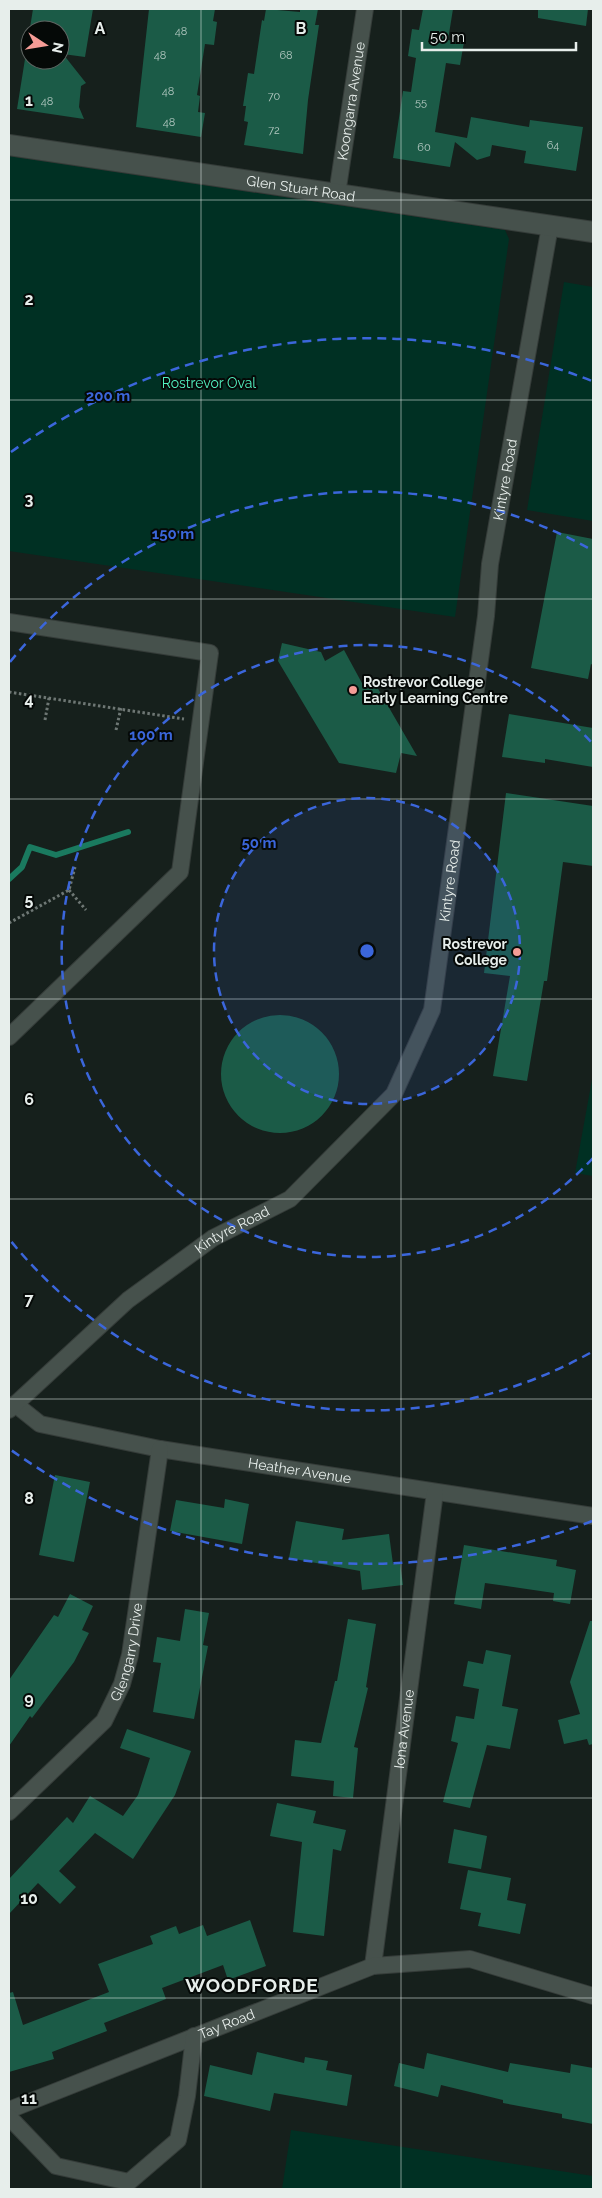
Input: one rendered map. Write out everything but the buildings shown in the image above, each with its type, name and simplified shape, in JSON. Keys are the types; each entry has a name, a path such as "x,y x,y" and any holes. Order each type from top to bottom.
{"street":[{"name":"Koongarra Avenue","path":"337,194 365,9"},
{"name":"Glen Stuart Road","path":"9,145 593,232"},
{"name":"Kintyre Road","path":"12,1407 128,1300 213,1238 290,1199 394,1094 432,1010 486,616 490,564 550,226"},
{"path":"9,622 210,653 180,872 9,1037"},
{"name":"Heather Avenue","path":"12,1407 40,1424 160,1449 593,1516"},
{"name":"Glengarry Drive","path":"9,1812 104,1721 122,1684 130,1655 160,1449"},
{"name":"Iona Avenue","path":"373,1966 436,1492"},
{"name":"Tay Road","path":"9,2110 373,1966 470,1959 593,1996"},
{"path":"9,2117 56,2166 129,2182 178,2140 187,2096 194,2036"}],"path":[{"path":"9,692 191,720"},
{"path":"45,720 49,698"},
{"path":"116,730 121,708"},
{"path":"9,923 69,890 75,867"},
{"path":"69,890 86,910"}],"green space":[{"name":"Rostrevor Oval","path":"9,156 505,230 509,239 455,617 9,551"},
{"path":"564,282 593,287 593,521 527,510"},
{"path":"593,1074 593,1176 575,1173"},
{"path":"291,2130 593,2176 593,2189 282,2189"}],"waterway":[{"path":"9,879 22,867 30,847 56,855 128,832"}],"place":[{"name":"Rostrevor College Early Learning Centre","path":"353,690"},
{"name":"Rostrevor College","path":"517,952"}],"district":[{"name":"WOODFORDE","path":"252,1985"}]}
